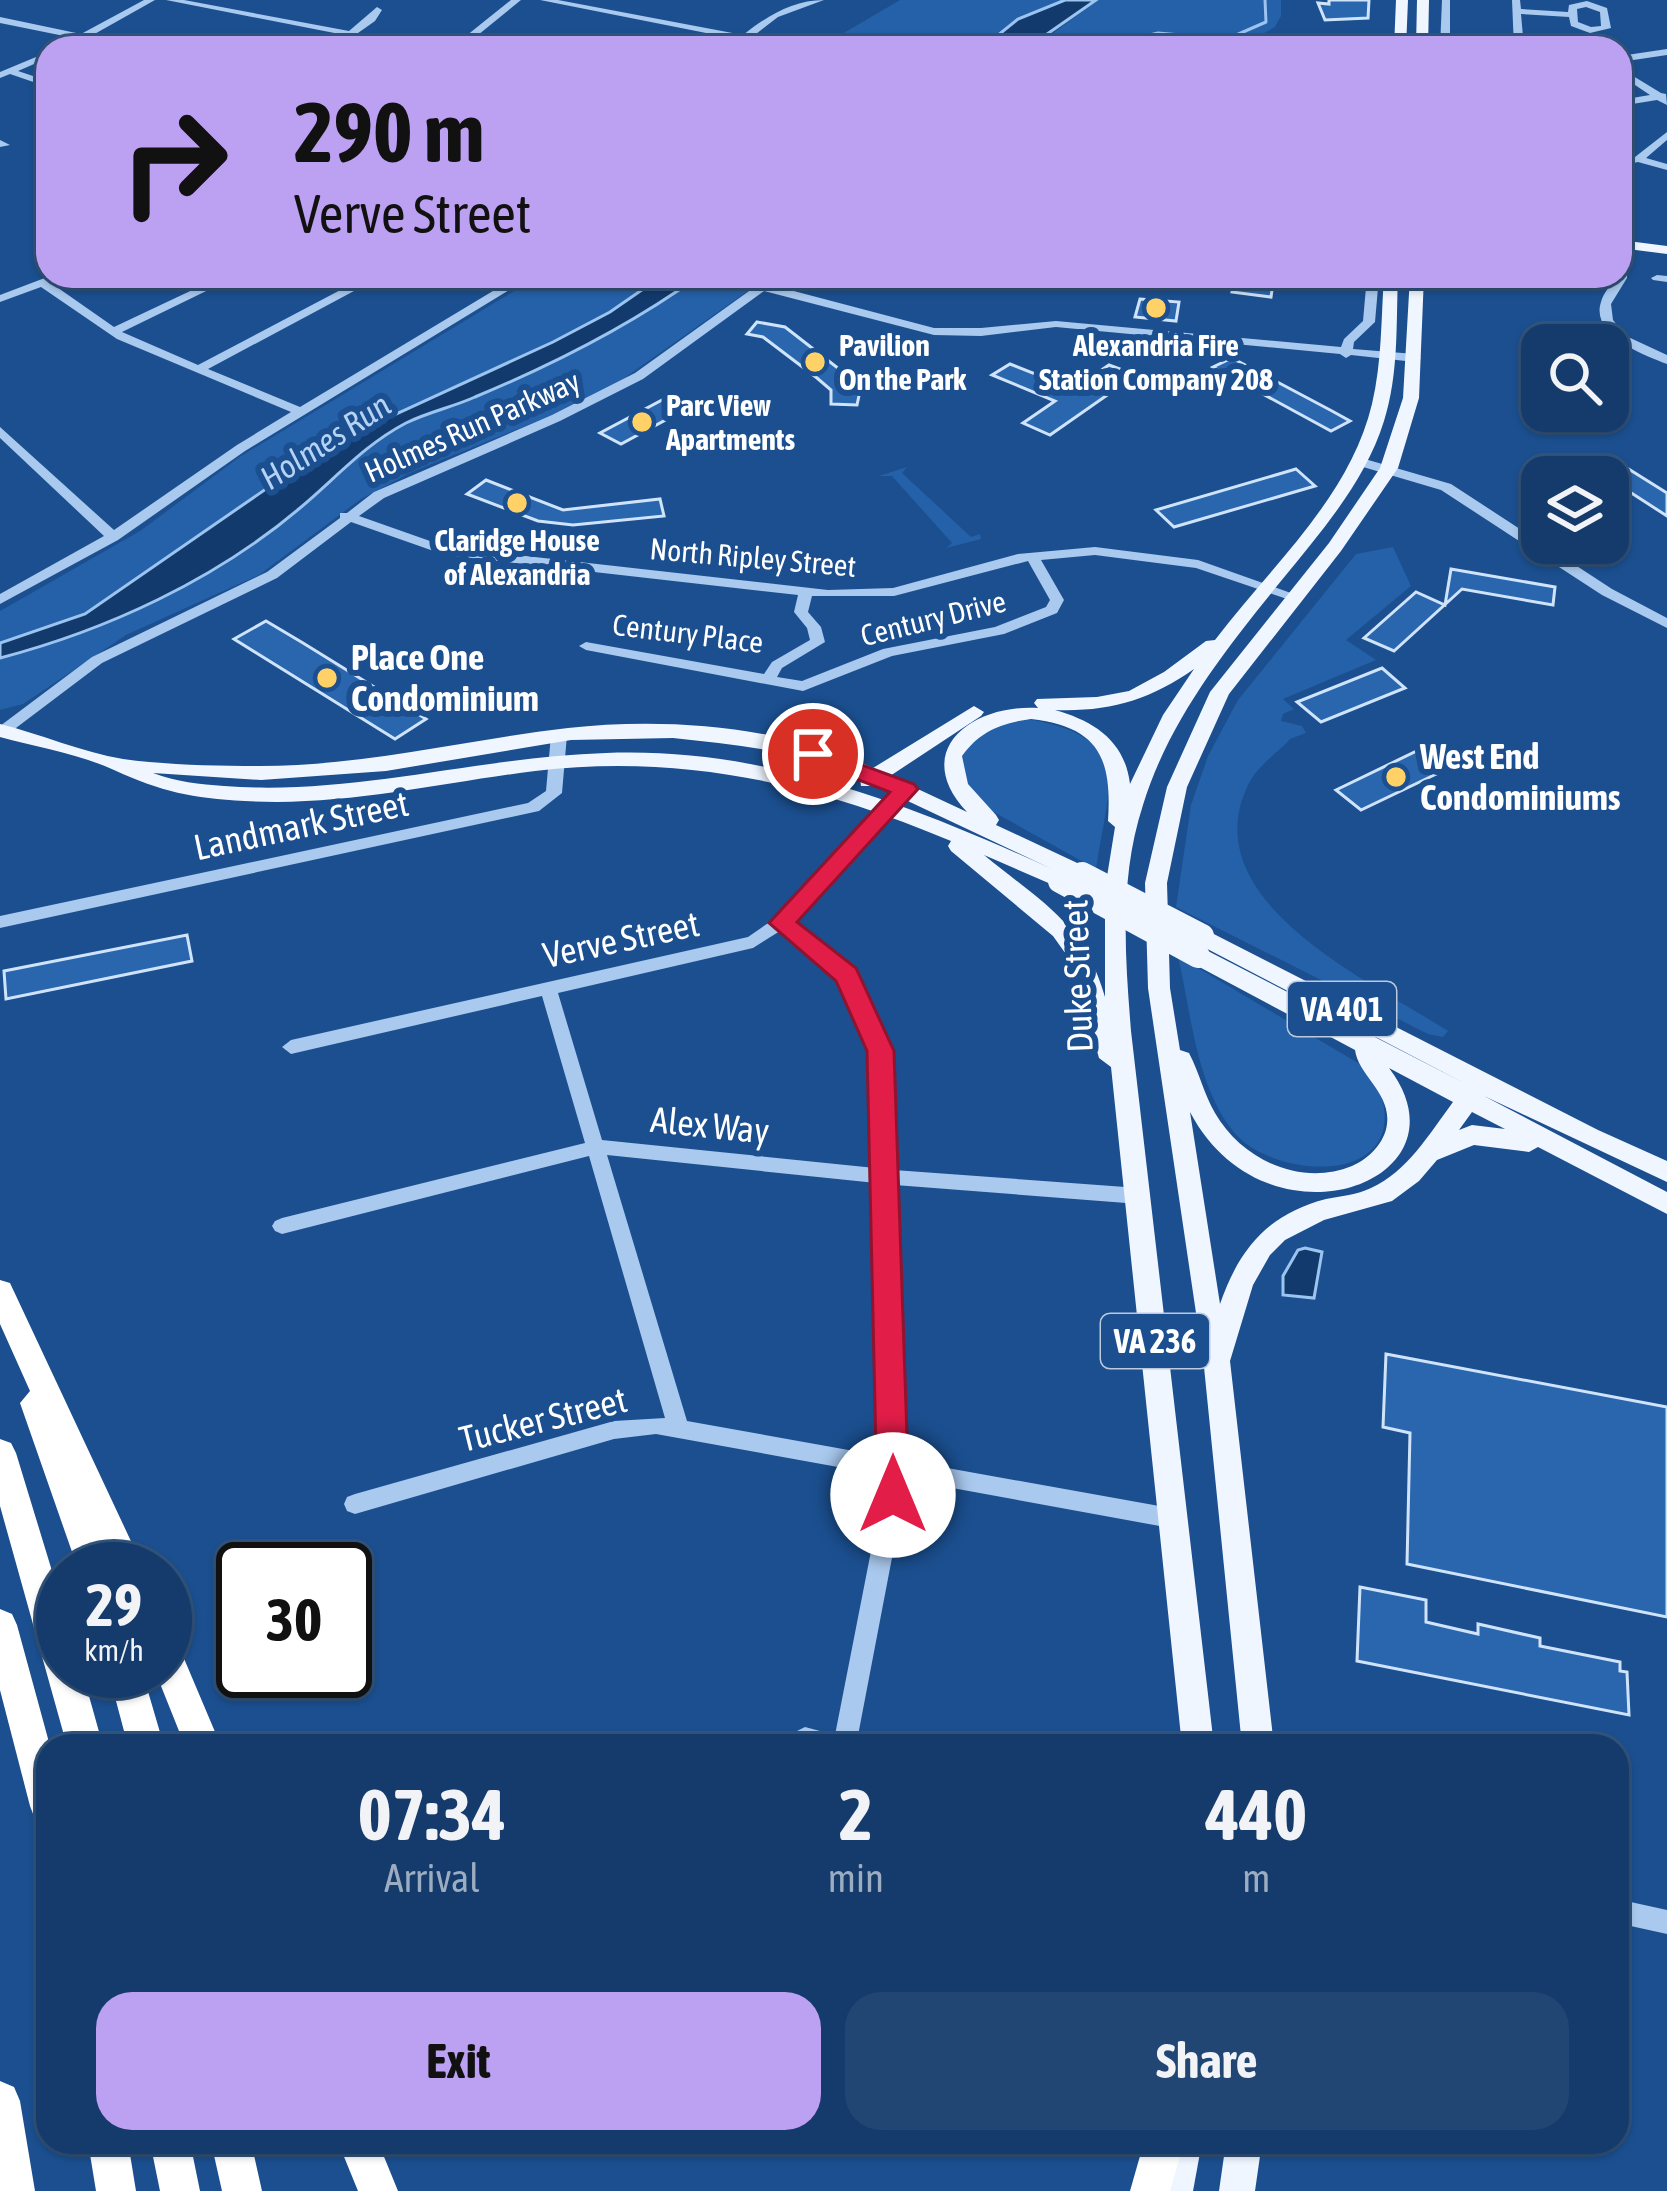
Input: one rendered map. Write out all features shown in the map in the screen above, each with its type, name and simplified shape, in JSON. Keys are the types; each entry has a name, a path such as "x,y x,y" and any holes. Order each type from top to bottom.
{"highway":[{"path":"0,1292 116,1542"},
{"path":"0,1309 84,1542"},
{"path":"0,1453 36,1572"},
{"path":"0,1625 36,1761"},
{"path":"72,1698 82,1734"},
{"path":"133,1698 143,1734"},
{"path":"183,1698 197,1734"},
{"path":"0,2101 15,2191"},
{"path":"110,2154 116,2191"},
{"path":"172,2154 180,2191"},
{"path":"234,2154 242,2191"},
{"path":"363,2154 378,2190"},
{"path":"1150,2191 1161,2154"}],"main road":[{"path":"1400,36 1402,0"},
{"path":"1422,36 1423,0"},
{"path":"1632,246 1667,250"},
{"name":"Duke Street","path":"1197,1734 1114,960 1116,863 1132,803 1174,714 1332,505 1358,461 1376,421 1388,359 1391,288"},
{"name":"VA 236","path":"1257,1734 1217,1367 1159,988 1156,883 1177,787 1220,692 1364,509 1389,468 1408,415 1417,288"},
{"path":"853,792 958,721 992,705 1093,705 1146,694 1239,625"},
{"path":"1065,872 990,821 970,804 953,778 952,756 957,745 984,722 1012,714 1061,718 1084,727 1106,745 1119,775 1116,863"},
{"name":"VA 401","path":"2,731 122,765 295,772 386,764 559,735 673,732 760,741 874,776 924,819 1065,872"},
{"name":"VA 401","path":"122,765 143,781 169,786 288,796 396,789 558,762 648,759 791,775 898,798 1065,872 1475,1090 1577,1157 1667,1204"},
{"path":"924,819 1039,908 1073,946 1084,962 1129,1114"},
{"name":"VA 401","path":"1200,946 1346,1035 1449,1076"},
{"path":"1159,988 1210,1127 1242,1161 1282,1181 1320,1185 1359,1177 1390,1154 1398,1136 1400,1108 1391,1083 1346,1035"},
{"path":"1217,1367 1235,1296 1264,1240 1299,1218 1384,1193 1423,1158 1475,1090"},
{"name":"VA 401","path":"1475,1090 1667,1172"},
{"path":"1423,1158 1459,1137 1489,1135 1577,1157"},
{"path":"1175,2191 1182,2154"},
{"path":"1237,2191 1242,2154"}],"street":[{"path":"84,36 151,0"},
{"path":"170,0 361,36"},
{"path":"245,14 270,0"},
{"path":"471,36 517,0"},
{"path":"544,0 741,36"},
{"path":"747,36 776,15 820,0"},
{"path":"1445,36 1446,0"},
{"path":"1587,2 1604,10 1607,26 1591,30 1575,25 1573,6 1587,2"},
{"path":"1519,36 1516,5 1572,15"},
{"path":"350,34 377,10"},
{"path":"0,20 77,36"},
{"path":"1591,30 1592,36"},
{"path":"1632,57 1667,52"},
{"path":"5,73 36,60"},
{"path":"5,73 36,81"},
{"path":"1632,78 1661,94"},
{"path":"1632,160 1667,135"},
{"path":"1638,159 1667,167"},
{"path":"0,299 36,286"},
{"path":"49,288 113,332 302,412"},
{"path":"113,332 206,288"},
{"path":"201,368 353,288"},
{"path":"0,599 113,537 302,412 506,288"},
{"name":"Holmes Run Parkway","path":"2,731 97,660 272,575 346,516 424,472 617,388 763,288"},
{"path":"768,288 934,331 981,332 1056,324 1415,362"},
{"path":"1346,354 1348,341 1370,322 1372,288"},
{"path":"1615,288 1605,304 1607,321 1622,338 1667,359"},
{"path":"0,431 113,537"},
{"path":"1358,461 1459,494 1595,585 1667,625"},
{"name":"North Ripley Street","path":"346,516 404,541 445,551 813,593 863,595 922,587 1032,556 1095,551 1161,556 1295,597"},
{"name":"Century Drive","path":"769,676 803,686 887,652 999,631 1042,616 1057,600 1032,556"},
{"name":"Century Place","path":"586,646 612,655 769,676 777,665 814,648 818,634 805,621 813,593"},
{"name":"Landmark Street","path":"0,922 533,807 554,793 559,735"},
{"name":"Verve Street","path":"291,1047 739,947 781,923 898,798"},
{"path":"781,923 847,975 879,1047 886,1176 891,1517 846,1734"},
{"path":"548,988 678,1426"},
{"name":"Alex Way","path":"282,1226 597,1147 1139,1196"},
{"name":"Tucker Street","path":"355,1504 614,1430 678,1426 1176,1519"},
{"path":"1629,1914 1667,1922"}],"shaded area":[{"path":"900,0 1065,0 1018,19 997,36 838,36"},
{"path":"1065,0 1096,0 1044,36 997,36 1018,19"},
{"path":"1098,0 1281,0 1275,27 1259,36 1049,36"},
{"path":"519,288 645,288 553,342 331,444 85,614 0,643 0,611 140,531 241,456"},
{"path":"645,288 681,288 562,358 391,432 267,534 196,580 80,633 0,658 0,643 85,614 331,444 610,312"},
{"path":"681,288 752,288 623,379 570,408 412,472 361,499 259,575 126,635 23,704 0,710 0,658 80,633 196,580 267,534 391,432 562,358"},
{"path":"907,467 902,473 971,537 980,534 981,539 946,548 952,543 892,476 879,476"},
{"path":"1393,547 1411,586 1346,640 1376,660 1283,699 1294,709 1283,714 1281,721 1302,726 1306,733 1290,739 1253,776 1237,825 1244,864 1266,900 1297,932 1336,962 1448,1031 1443,1037 1428,1034 1176,907 1191,805 1208,756 1238,700 1356,554"},
{"path":"1026,719 1061,727 1085,738 1100,752 1108,790 1096,869 990,810 960,775 962,746 992,725"},
{"path":"1178,956 1368,1069 1383,1102 1383,1130 1372,1149 1353,1161 1302,1165 1275,1159 1233,1131 1203,1070"},
{"path":"1298,1250 1322,1252 1314,1298 1283,1295 1283,1276"}],"building":[{"path":"1329,0 1369,0 1368,18 1325,20 1318,3 1329,4"},
{"path":"1233,288 1272,288 1271,297 1232,292"},
{"name":"Alexandria Fire Station Company 208","path":"1140,299 1179,302 1176,321 1135,317"},
{"name":"Pavilion On the Park","path":"757,322 785,327 861,386 857,405 831,404 831,390 817,378 763,337 747,334"},
{"path":"1232,358 1350,421 1331,431 1213,367"},
{"path":"1010,364 1073,389 1109,365 1136,375 1050,435 1023,423 1055,401 992,375"},
{"name":"Parc View Apartments","path":"664,399 684,410 621,444 600,433"},
{"path":"1296,469 1315,486 1174,527 1156,510"},
{"path":"1629,469 1667,493 1667,516 1629,491"},
{"name":"Claridge House of Alexandria","path":"486,480 563,510 660,499 664,516 573,525 538,521 467,494"},
{"path":"1451,569 1555,587 1553,605 1462,589 1445,604"},
{"name":"West End Condominiums","path":"1416,592 1445,605 1394,651 1364,638"},
{"name":"Place One Condominium","path":"266,621 426,719 395,739 234,639"},
{"name":"West End Condominiums","path":"1382,668 1405,688 1321,722 1297,702"},
{"name":"West End Condominiums","path":"1429,745 1455,765 1361,810 1336,790"},
{"path":"187,935 192,961 6,999 4,971"},
{"path":"1386,1354 1667,1407 1667,1617 1407,1564 1410,1433 1383,1427"},
{"path":"1360,1587 1426,1600 1426,1622 1478,1634 1478,1624 1540,1638 1540,1646 1620,1662 1620,1671 1627,1672 1629,1715 1357,1661"}],"waterway":[{"path":"1234,36 1266,22 1265,0"},
{"path":"1145,36 1192,36"}],"place":[{"name":"Alexandria Fire Station Company 208","path":"1156,308"},
{"name":"Pavilion On the Park","path":"815,362"},
{"name":"Parc View Apartments","path":"642,422"},
{"name":"Claridge House of Alexandria","path":"517,503"},
{"name":"Place One Condominium","path":"327,678"},
{"name":"West End Condominiums","path":"1396,777"}],"route":[{"path":"813,754 906,789 781,923 830,957 847,975 881,1051 893,1495"}],"water label":[{"name":"Holmes Run","path":"325,441"}]}
